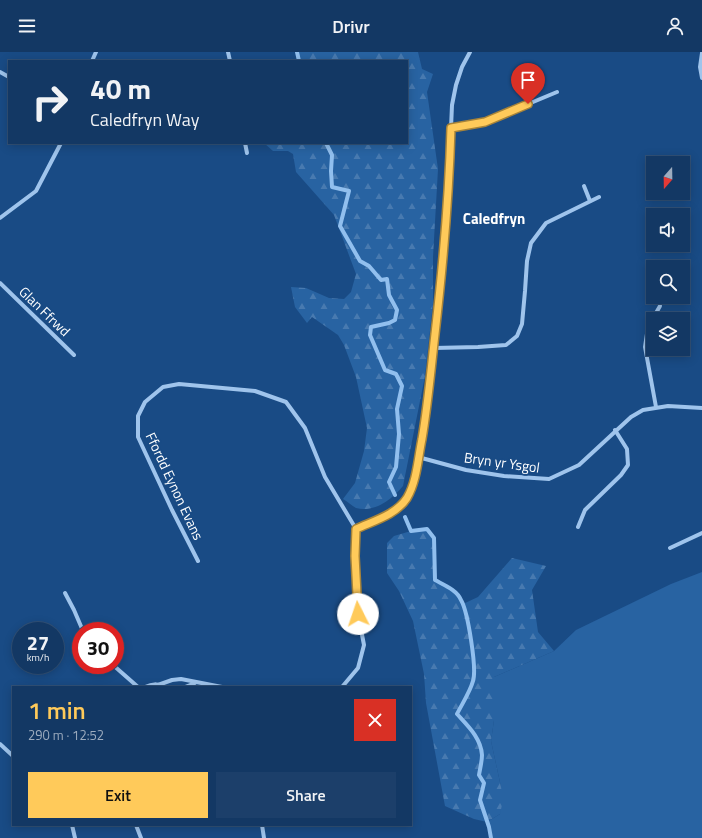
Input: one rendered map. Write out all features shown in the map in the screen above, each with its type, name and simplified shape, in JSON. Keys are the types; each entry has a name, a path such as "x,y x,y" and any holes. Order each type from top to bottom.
{"street":[{"path":"343,686 358,668 364,645 358,614 355,556 356,529 384,516 402,504 410,491 418,457 431,383 447,204 452,104 462,67 470,52"},
{"path":"702,53 700,67 702,78"},
{"path":"451,128 485,122 557,92"},
{"path":"0,218 36,191 60,144"},
{"path":"245,144 247,153"},
{"path":"584,186 590,201"},
{"path":"434,348 506,345 517,336 522,324 526,261 531,243 546,223 599,197"},
{"name":"Glan Ffrwd","path":"0,283 74,355"},
{"path":"656,407 645,347 648,327 660,306"},
{"name":"Ffordd Eynon Evans","path":"198,561 138,437 138,416 145,402 163,387 179,384 255,391 286,402 305,428 325,478 356,529"},
{"name":"Bryn yr Ysgol","path":"418,457 466,470 504,476 549,479 579,465 615,430 631,417 643,410 668,406 702,408"},
{"path":"578,527 585,510 621,475 628,465 626,449 615,430"},
{"path":"670,548 702,533"},
{"path":"65,593 79,622"},
{"path":"123,674 137,686"},
{"path":"158,685 172,680 181,679 215,686"},
{"path":"188,686 195,683"},
{"path":"147,686 151,684 161,686"},
{"path":"0,744 12,755"},
{"path":"72,826 75,838"},
{"path":"136,826 141,838"},
{"path":"262,826 264,838"}],"green space":[{"path":"297,52 418,52 422,69 433,74 427,92 438,169 433,257 433,303 425,376 403,486 394,496 382,504 370,508 356,508 343,499 355,483 364,451 367,428 356,377 344,345 338,335 312,317 307,323 295,307 291,287 306,288 329,298 344,299 351,292 356,274 334,215 296,172 293,154 288,151 273,151 265,144 408,144 408,60 299,60"},
{"path":"427,529 434,538 435,580 455,592 463,604 478,597 512,558 546,566 532,590 538,632 554,651 494,677 494,720 491,741 503,800 500,814 487,822 474,819 445,806 426,703 424,674 413,621 399,591 387,573 387,543 394,536 411,531"},
{"path":"702,572 702,838 490,838 487,822 500,814 501,787 491,741 494,720 494,677 554,651 576,630 671,584"}],"waterway":[{"path":"297,52 299,60"},
{"path":"326,144 332,155 332,187 349,191 340,226 360,261 369,266 381,280 387,279 389,295 397,310 395,320 371,327 370,335 385,370 396,374 402,386 397,409 399,434 396,467 389,482 395,495"},
{"path":"405,517 411,531 427,529 434,538 435,580 457,593 464,606 473,653 474,675 470,689 457,714 477,738 481,749 482,757 479,775 484,783 480,800 491,838"}],"district":[{"name":"Caledfryn","path":"494,218"}],"route":[{"path":"358,614 355,556 356,529 396,509 406,499 413,482 426,416 431,383 440,291 448,196 451,128 485,122 528,104"}]}
